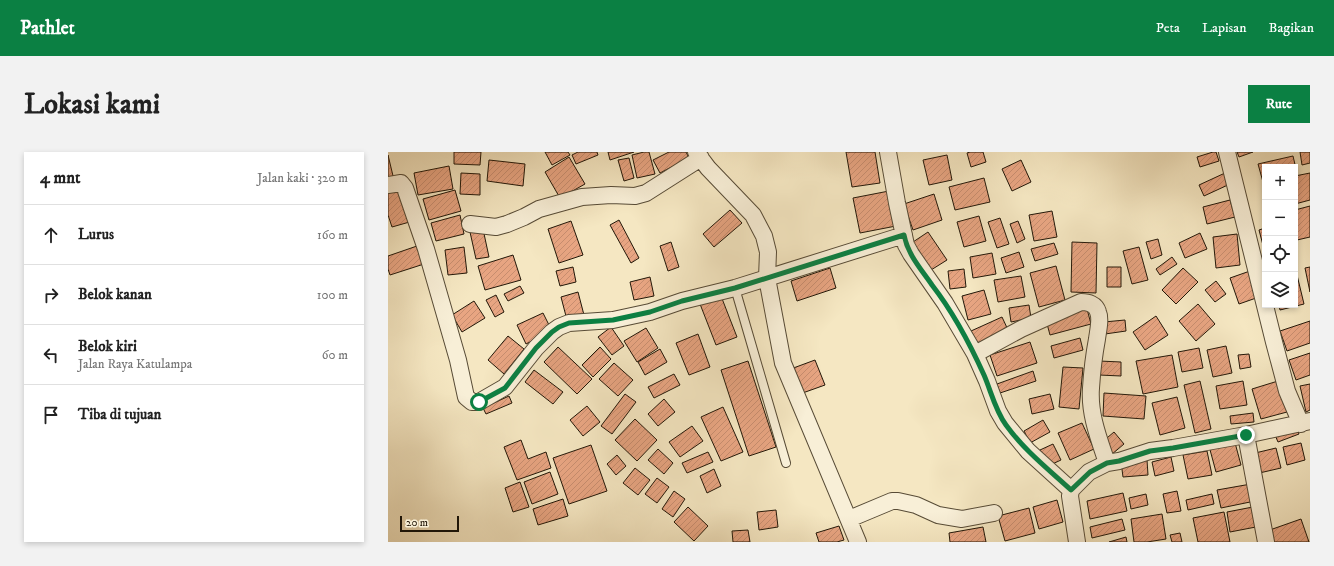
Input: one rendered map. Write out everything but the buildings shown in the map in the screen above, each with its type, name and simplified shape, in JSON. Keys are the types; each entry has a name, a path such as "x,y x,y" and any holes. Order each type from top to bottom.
{"street":[{"path":"888,152 906,245 944,303 974,354 987,381 998,411 1005,423 1028,451 1071,490"},
{"path":"1077,542 1070,496 1071,490 1090,472 1107,463 1119,461 1150,451 1246,435 1305,422 1287,391 1227,152"},
{"path":"470,224 496,227 524,217 539,209 582,197 611,194 635,196 646,193 699,155 708,168 753,216 764,236 768,252 767,278 783,363 858,542"},
{"path":"388,185 401,183 405,188 428,256 458,360 466,397 472,402 484,400 505,388 536,348 559,327 569,323 613,320 650,312 682,301 735,288 904,235"},
{"path":"974,354 1021,329 1081,302 1088,302 1094,305 1099,312 1090,389 1096,430 1107,463"},
{"path":"1246,435 1266,542"},
{"path":"849,519 892,501 916,505 938,515 962,519 994,512"}],"lane":[{"path":"735,288 786,463"}],"route":[{"path":"479,402 505,388 536,348 552,332 569,323 613,320 650,312 682,301 735,288 904,235 906,245 911,254 920,269 933,285 974,354 987,381 998,411 1005,423 1028,451 1071,490 1090,472 1107,463 1119,461 1150,451 1246,435"}]}
